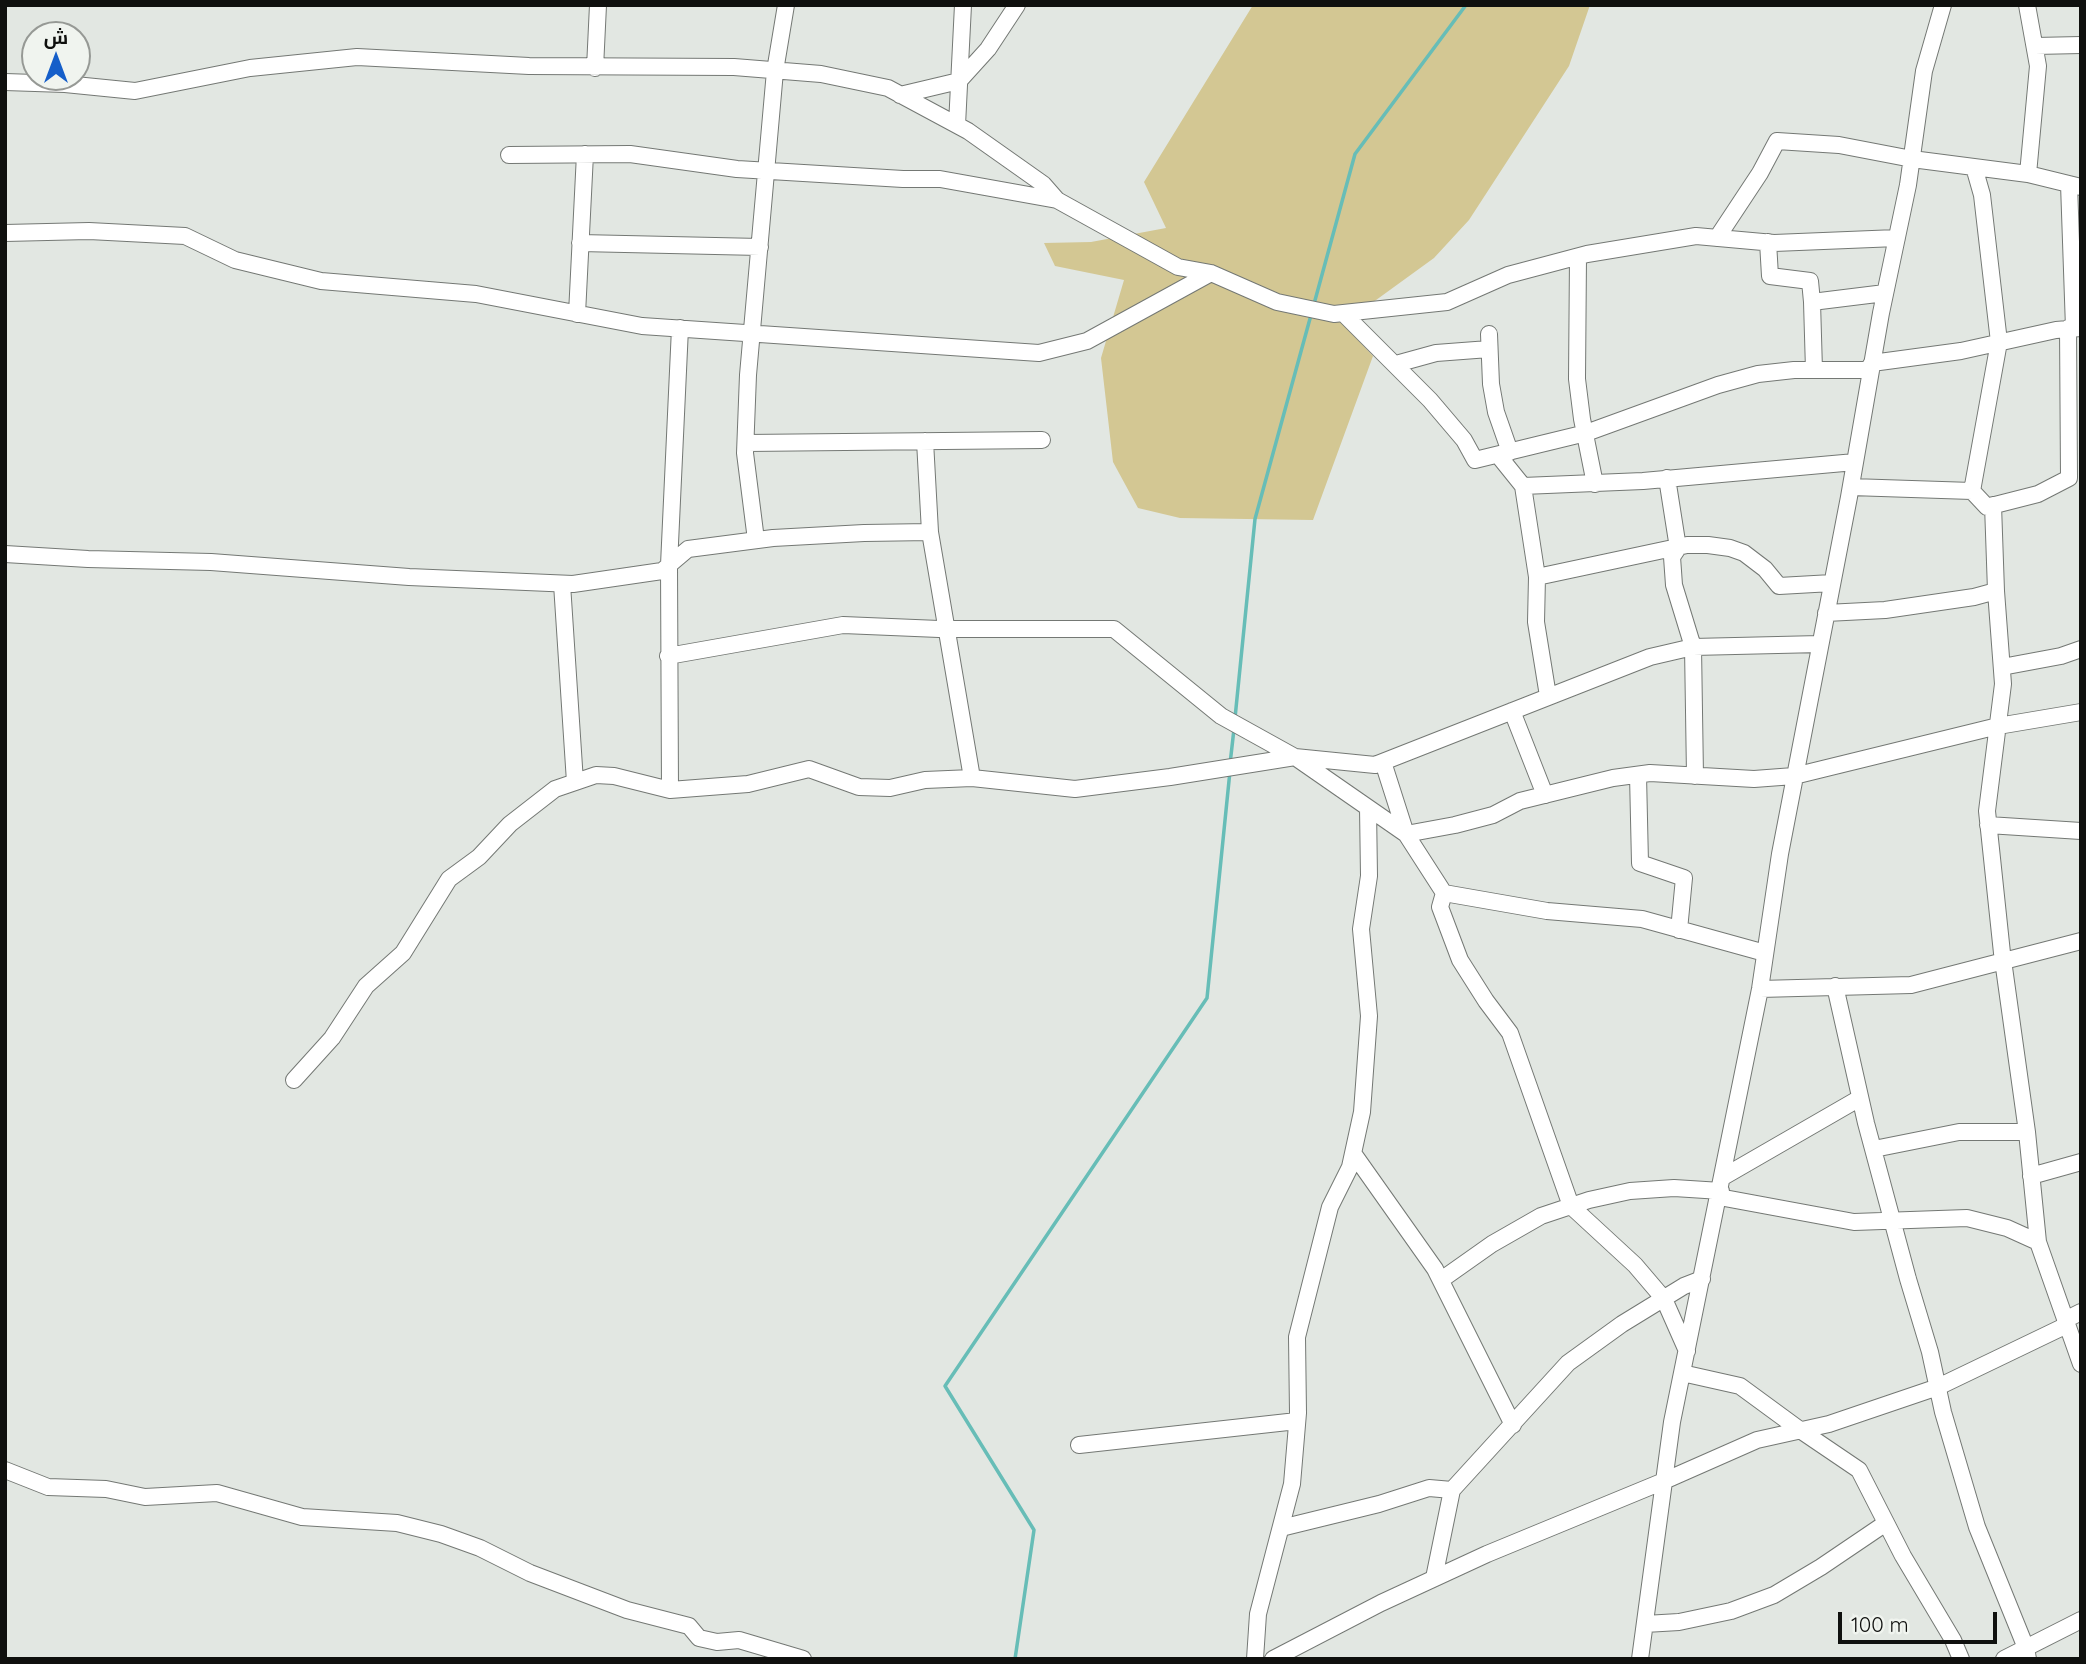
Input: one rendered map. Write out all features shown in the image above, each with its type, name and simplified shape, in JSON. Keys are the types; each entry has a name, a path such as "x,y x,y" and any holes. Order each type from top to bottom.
{"street":[{"path":"595,68 598,5"},
{"path":"756,540 746,443 748,375 775,71 786,5"},
{"path":"957,125 963,5"},
{"path":"901,95 959,81 988,49 1017,5"},
{"path":"1640,1659 1672,1422 1760,989 1780,854 1912,159 1924,71 1943,5"},
{"path":"2027,5 2038,66 2028,174"},
{"path":"2035,46 2081,45"},
{"path":"5,82 135,91 250,68 357,57 595,68 734,67 821,74 888,88 957,125 1043,184 1057,200"},
{"path":"1717,238 1760,173 1777,141 1839,145 1912,159 2028,174 2075,185 2069,478 2038,494 1987,506 1972,491 1851,486"},
{"path":"577,314 585,154"},
{"path":"509,155 629,154 737,169 940,179 1057,200 1178,267 1211,273 1277,302 1334,314 1447,302 1508,275 1578,257 1696,236 1768,242 1897,238"},
{"path":"1972,491 1999,342 1982,195 1974,167"},
{"path":"5,233 89,231 185,236 235,260 321,281 476,294 642,326 1039,353 1087,341 1211,273"},
{"path":"1768,242 1770,275 1810,281 1814,370"},
{"path":"580,243 760,247"},
{"path":"1578,257 1577,379 1595,484"},
{"path":"1812,302 1885,293"},
{"path":"1343,313 1396,364 1464,440 1475,460 1586,433 1718,385 1758,374 1868,370 1872,363"},
{"path":"670,790 669,565 680,328"},
{"path":"1872,363 1961,351 2074,328"},
{"path":"1396,364 1489,342 1493,393 1504,453 1523,486 1537,577 1536,622 1548,696"},
{"path":"746,443 1042,440"},
{"path":"925,441 930,533 972,778"},
{"path":"1523,486 1595,484 1855,462"},
{"path":"1667,478 1678,548 1672,557 1674,585 1693,647 1695,776"},
{"path":"1993,505 1996,591 2004,684 1987,811 1988,825 2003,962 2027,1132 2038,1242 2081,1364"},
{"path":"5,554 211,562 421,578 562,584 662,570 688,549 756,540 864,533 930,533"},
{"path":"1537,577 1678,548 1708,545 1744,553 1765,569 1779,586 1832,583"},
{"path":"562,584 575,782"},
{"path":"1826,613 1885,610 1974,597 1996,591"},
{"path":"668,656 843,625 946,629 1114,629 1221,716 1295,757 1406,834 1493,815 1520,801 1613,778 1638,775 1754,779 1794,776 1998,726 2081,712"},
{"path":"294,1080 332,1038 366,986 402,953 449,879 479,857 510,824 555,789 596,775 614,776 670,790 748,784 809,769 859,787 890,788 925,780 972,778 1075,789 1295,757 1375,765 1650,657 1693,647 1820,644"},
{"path":"2002,667 2061,656 2081,649"},
{"path":"1512,711 1545,795"},
{"path":"1383,762 1406,834 1444,893 1548,911 1642,919 1765,953"},
{"path":"1638,775 1640,863 1684,877 1679,930"},
{"path":"1255,1659 1258,1614 1292,1484 1297,1422 1297,1337 1330,1207 1350,1167 1362,1112 1369,1016 1361,929 1369,876 1368,808"},
{"path":"1988,825 2081,831"},
{"path":"1444,893 1440,907 1460,960 1510,1033 1571,1206 1635,1265 1664,1298 1686,1351"},
{"path":"1760,989 1911,985 2081,941"},
{"path":"1835,986 1860,1098 1892,1220 1977,1527 2027,1653"},
{"path":"1721,1188 1860,1098"},
{"path":"1874,1149 1959,1132 2027,1132"},
{"path":"1353,1153 1435,1269 1513,1425"},
{"path":"2031,1176 2081,1162"},
{"path":"1441,1280 1492,1244 1541,1216 1630,1191 1674,1188 1721,1188 1854,1222 1967,1218 2007,1228 2038,1242"},
{"path":"1434,1578 1452,1490 1569,1363 1622,1324 1684,1286 1702,1279"},
{"path":"1273,1659 1381,1603 1487,1553 1664,1482 1757,1440 1829,1424 1938,1387 2066,1322 2081,1311"},
{"path":"1682,1373 1740,1386 1859,1470 1961,1659"},
{"path":"1079,1445 1297,1422"},
{"path":"5,1470 48,1487 106,1489 145,1497 217,1493 302,1517 397,1523 441,1534 480,1548 530,1573 627,1610 689,1626 699,1638 717,1642 739,1640 803,1659"},
{"path":"1280,1528 1379,1504 1429,1488 1452,1490"},
{"path":"1645,1623 1679,1622 1731,1611 1774,1595 1886,1523"},
{"path":"2004,1659 2027,1653 2081,1620"}],"shaded area":[{"path":"1253,5 1590,5 1569,66 1469,220 1434,258 1343,324 1373,356 1313,520 1180,518 1138,508 1113,462 1101,358 1124,280 1055,266 1044,243 1091,242 1166,228 1144,182"}],"waterway":[{"path":"1314,304 1355,154 1466,5"},
{"path":"1235,718 1255,519 1311,315"},
{"path":"1230,764 1234,729"},
{"path":"1015,1659 1034,1530 945,1386 1207,998 1230,771"}]}
